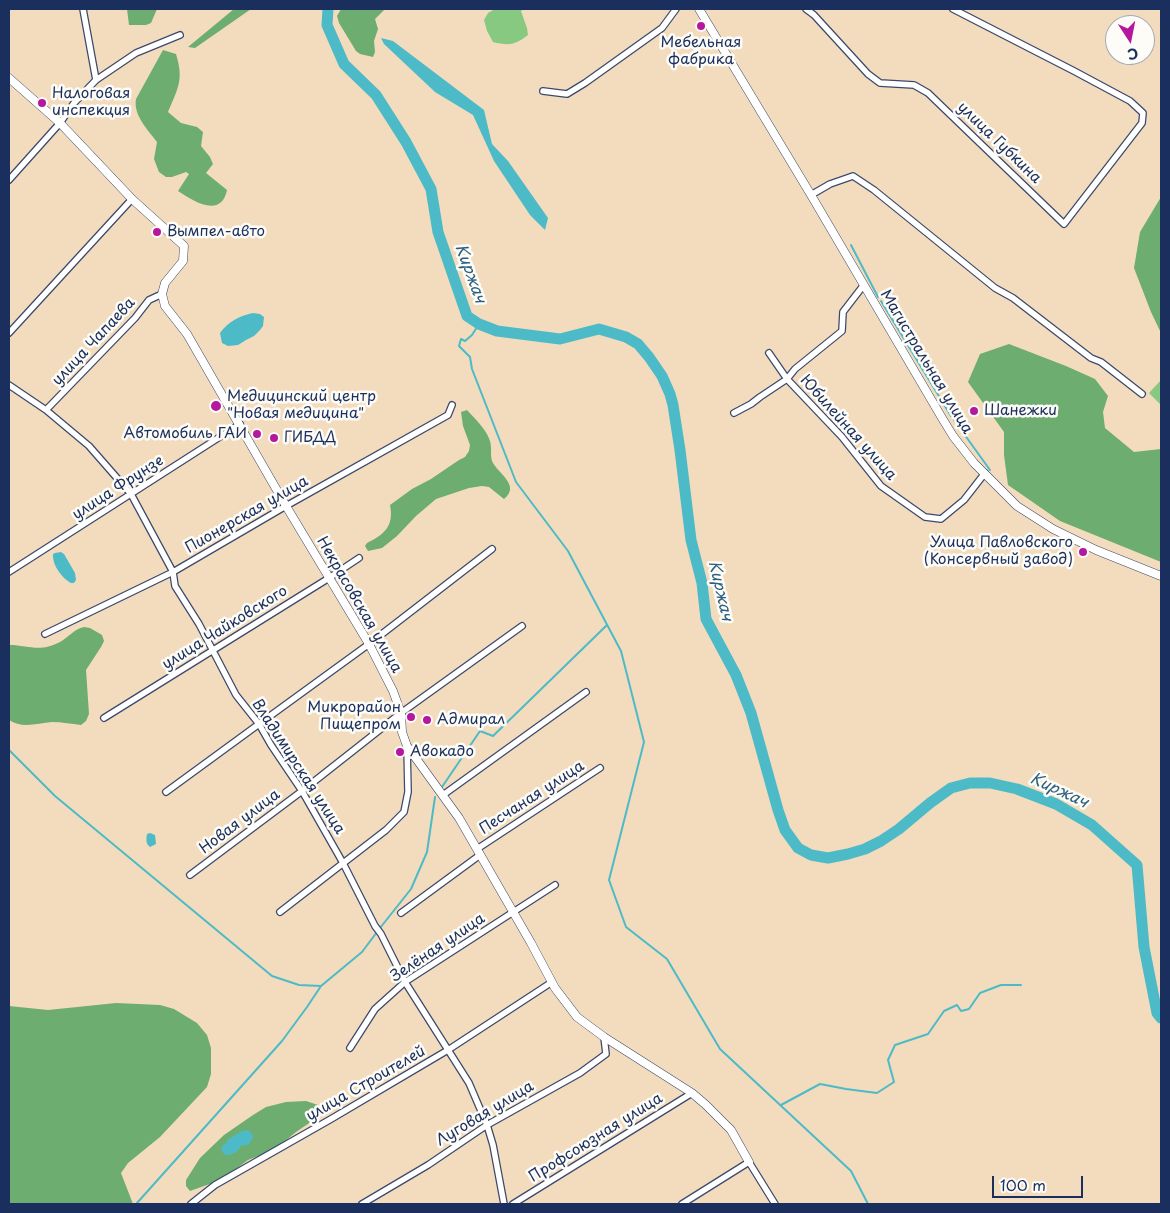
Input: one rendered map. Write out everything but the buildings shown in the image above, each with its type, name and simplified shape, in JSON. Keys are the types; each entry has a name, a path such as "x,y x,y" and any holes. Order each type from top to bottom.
{"street":[{"path":"83,9 96,80"},
{"path":"543,91 567,94 585,83 662,28 676,9"},
{"name":"Магистральная улица","path":"699,9 953,436 974,463 1017,506 1053,529 1096,550 1161,576"},
{"name":"улица Губкина","path":"806,9 820,20 868,74 880,83 914,85 928,93 1064,224 1142,123 1143,113 1130,101 953,9"},
{"path":"9,180 60,123 74,102 96,80 136,53 180,35"},
{"path":"9,78 60,123 132,199 184,246 183,261 165,283 162,294"},
{"path":"811,195 830,184 853,176 874,190 994,288 1013,298 1091,358 1101,362 1142,394"},
{"path":"9,333 132,199"},
{"path":"734,413 788,380 795,369 842,331 842,312 863,286"},
{"name":"улица Чапаева","path":"46,410 135,318 149,300 162,294"},
{"name":"Некрасовская улица","path":"162,294 165,306 187,334 368,644 393,691 400,713 402,732 408,746 459,818 552,982 577,1017 706,1104 731,1130 749,1162"},
{"name":"Юбилейная улица","path":"769,353 788,380 842,437 880,486 925,517 941,519 964,500 985,473"},
{"name":"Владимирская улица","path":"9,385 46,410 89,446 130,494 173,572 175,586 199,624 236,695 258,724 302,791 381,934 404,982 469,1083 487,1125 493,1145 504,1204"},
{"name":"Пионерская улица","path":"46,634 173,572 448,415 452,405"},
{"name":"улица Фрунзе","path":"9,572 240,424"},
{"path":"166,792 368,644 492,549"},
{"name":"улица Чайковского","path":"104,718 359,558"},
{"name":"Новая улица","path":"190,875 302,791 400,713 522,626"},
{"path":"443,795 586,692"},
{"path":"280,912 386,830 404,812 408,792 408,746"},
{"name":"Песчаная улица","path":"401,913 478,852 600,768"},
{"name":"Зелёная улица","path":"350,1048 376,1009 404,982 555,885"},
{"name":"улица Строителей","path":"191,1204 215,1184 448,1050 552,982"},
{"name":"Луговая улица","path":"362,1204 428,1165 487,1125 580,1073 606,1054 604,1037"},
{"name":"Профсоюзная улица","path":"514,1204 692,1093"},
{"path":"682,1204 749,1162 775,1204"}],"green space":[{"path":"127,9 157,9 151,23 146,25 129,25"},
{"path":"234,9 251,9 195,48 188,47"},
{"path":"341,9 385,9 375,19 378,29 374,41 375,52 373,57 356,51 339,23 337,16"},
{"path":"495,9 524,9 521,11 528,35 512,44 493,42 484,20 488,13"},
{"path":"163,50 176,54 180,71 179,84 168,112 181,123 197,127 203,132 201,146 213,164 206,173 227,190 224,199 219,204 213,206 199,203 178,191 189,174 186,172 166,177 159,172 154,159 157,142 139,116 136,99"},
{"path":"1161,197 1161,333 1134,268 1140,232"},
{"path":"1009,344 1095,379 1108,396 1103,412 1105,428 1134,452 1161,449 1161,562 1060,521 1008,485 1004,455 1004,432 968,382 980,354"},
{"path":"1161,380 1161,405 1149,393"},
{"path":"467,410 488,437 491,444 492,461 507,480 510,489 509,494 504,499 489,487 482,486 469,488 436,499 382,548 368,551 365,546 367,543 383,533 389,524 391,519 390,505 412,489 465,457 470,445 463,426 461,412"},
{"path":"90,628 102,635 104,641 86,670 89,714 86,721 81,725 52,722 25,725 9,720 9,645 34,648 46,647 60,642 77,629"},
{"path":"116,1003 160,1005 174,1009 197,1023 207,1035 211,1048 211,1074 207,1087 160,1137 128,1163 121,1173 133,1204 9,1204 9,1006 48,1010"},
{"path":"306,1101 324,1107 324,1113 274,1150 248,1160 221,1180 190,1191 186,1186 186,1180 200,1158 224,1135 266,1107 286,1102"}],"water":[{"path":"381,38 393,41 484,110 492,144 508,161 548,218 545,230 530,215 494,161 473,115 435,92 384,44"},
{"path":"253,313 264,317 263,326 254,336 238,345 228,346 222,343 220,333 227,325 239,317"},
{"path":"61,552 75,573 76,580 74,583 64,578 56,567 53,554"},
{"path":"147,834 155,835 156,844 150,847 146,840"},
{"path":"248,1130 253,1135 253,1138 248,1145 241,1146 237,1151 230,1154 226,1155 223,1153 221,1147 227,1140 242,1131"}],"waterway":[{"name":"Киржач","path":"328,9 327,25 344,64 376,95 406,142 431,189 438,232 467,316 479,324 497,331 560,339 599,329 626,337 638,344 662,376 673,405 691,540 702,583 706,619 736,675 751,713 785,830 798,848 811,855 828,858 865,849 899,829 951,788 970,783 990,783 1017,789 1056,804 1092,825 1137,865 1144,947 1157,1013 1161,1018"},
{"path":"851,245 878,297"},
{"path":"881,301 951,416"},
{"path":"479,324 472,335 465,341 461,339 459,346 470,357 472,369 516,482 568,551 621,651 644,742 609,880 626,927 667,959 720,1049 851,1171 868,1204"},
{"path":"954,420 990,470"},
{"path":"442,787 480,731 493,736 607,625"},
{"path":"9,750 55,796 272,976 299,985 321,986"},
{"path":"380,928 411,889 427,852 435,797"},
{"path":"137,1203 282,1041 321,986 362,952 377,932"},
{"path":"781,1105 820,1084 877,1093 894,1082 888,1060 895,1045 928,1034 944,1011 957,1005 961,1011 969,1009 980,993 1001,985 1021,985"}],"place":[{"name":"Мебельная фабрика","path":"701,26"},
{"name":"Налоговая инспекция","path":"42,103"},
{"name":"Вымпел-авто","path":"157,232"},
{"name":"Медицинский центр \"Новая медицина\"","path":"216,406"},
{"name":"Шанежки","path":"974,411"},
{"name":"Автомобиль ГАИ","path":"257,434"},
{"name":"ГИБДД","path":"274,438"},
{"name":"Улица Павловского (Консервный завод)","path":"1083,552"},
{"name":"Микрорайон Пищепром","path":"411,717"},
{"name":"Адмирал","path":"427,720"},
{"name":"Авокадо","path":"400,752"}]}
